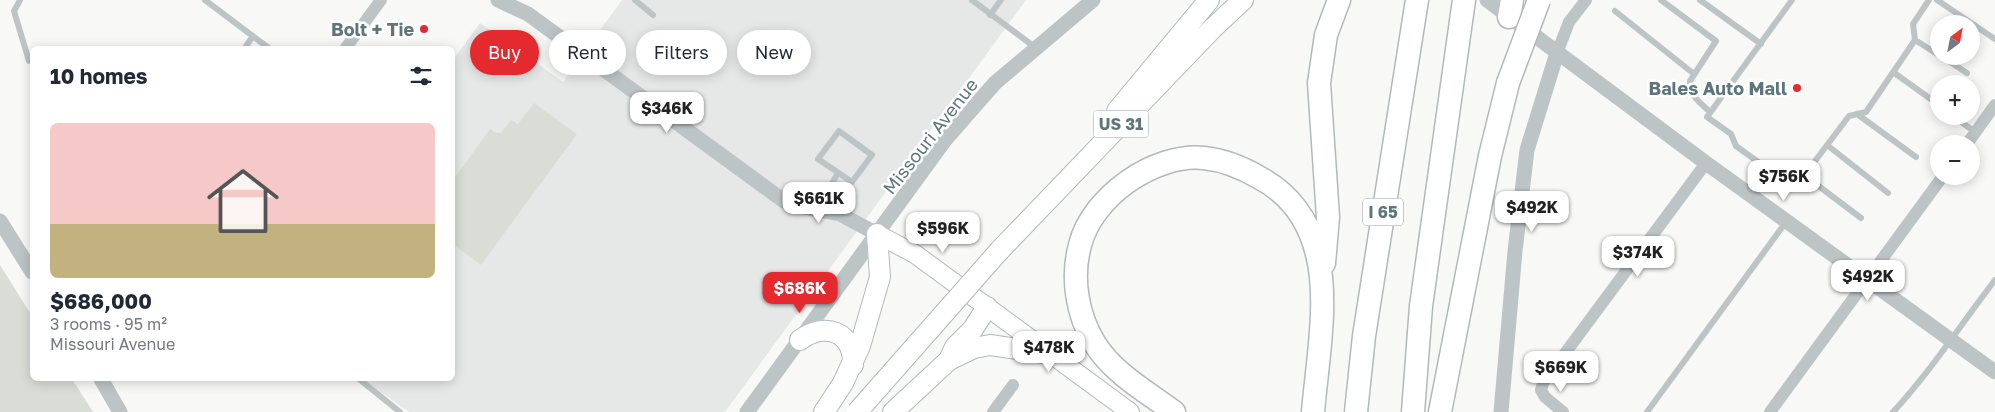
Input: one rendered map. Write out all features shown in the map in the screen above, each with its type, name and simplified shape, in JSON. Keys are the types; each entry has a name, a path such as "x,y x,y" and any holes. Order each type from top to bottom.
{"highway":[{"path":"1313,412 1328,217 1319,83 1326,35 1339,0"},
{"path":"1413,412 1421,306 1464,0"},
{"path":"1440,412 1490,156 1508,83 1539,0"},
{"name":"I 65","path":"1356,412 1364,336 1415,4"},
{"path":"1174,412 1130,380 1101,352 1082,318 1076,288 1080,244 1091,221 1106,200 1128,181 1150,168 1175,160 1202,158 1224,162 1251,172 1272,184 1291,201 1308,228 1317,254 1322,286 1320,329"}],"main road":[{"name":"US 31","path":"857,412 1000,250 1210,0"},
{"name":"US 31","path":"1000,250 1213,28 1243,0"},
{"path":"877,234 915,254 1130,412"},
{"path":"824,412 853,365 860,346 880,277 877,234"},
{"path":"949,360 955,347 973,329 988,307"},
{"path":"800,340 818,330 838,334 844,338 852,350 853,365"},
{"path":"893,412 949,360 974,348 990,345 1052,354"}],"street":[{"path":"347,46 381,0"},
{"path":"498,0 528,14 784,201 798,206 840,214 877,234"},
{"name":"Missouri Avenue","path":"747,412 946,140 995,84 1093,0"},
{"path":"1487,0 1511,8 1557,53 1786,222 1995,372"},
{"path":"1501,412 1515,251 1527,150 1568,22 1586,0"},
{"path":"1973,135 1995,105"},
{"path":"1563,412 1545,397 1541,390 1547,376 1706,163"},
{"path":"1770,412 1936,185"},
{"path":"0,221 30,269"},
{"path":"103,381 120,412"},
{"path":"993,412 1013,385"}],"lane":[{"path":"20,0 14,10 29,61"},
{"path":"204,0 266,46"},
{"path":"635,0 653,15"},
{"path":"972,0 1036,48"},
{"path":"990,14 1001,0"},
{"path":"1661,0 1716,41 1690,81 1689,89 1710,112"},
{"path":"1700,0 1761,44"},
{"path":"1792,0 1707,118 1731,134 1736,146 1790,185 1800,181 1849,116 1866,112 1915,40 1913,24 1930,0"},
{"path":"1936,0 1995,39"},
{"path":"1615,11 1694,74"},
{"path":"246,46 253,36"},
{"path":"1915,40 1930,50"},
{"path":"1954,65 1967,73"},
{"path":"1893,72 1930,99"},
{"path":"1857,114 1916,157"},
{"path":"1966,125 1975,132"},
{"path":"839,131 872,154 852,182 838,173 818,159 839,131"},
{"path":"1827,145 1888,193"},
{"path":"823,210 827,192 838,173"},
{"path":"1804,176 1861,218"},
{"path":"1647,412 1786,222"},
{"path":"1894,412 1921,382 1995,280"},
{"path":"361,381 400,412"}],"shaded area":[{"path":"622,0 1026,0 725,412 409,412 365,381 455,381 455,57 470,37 470,75 539,75 539,65 549,72 549,75 553,75 563,82 568,75 626,75 626,30 600,30"},
{"path":"480,23 490,30 475,30"},
{"path":"534,103 577,134 481,265 455,246 455,177 490,129 496,133 501,133 511,120 518,124"},
{"path":"0,265 30,313 30,381 73,381 93,412 0,412"}],"place":[{"name":"Bolt + Tie","path":"424,29"},
{"name":"Bales Auto Mall","path":"1797,88"}]}
